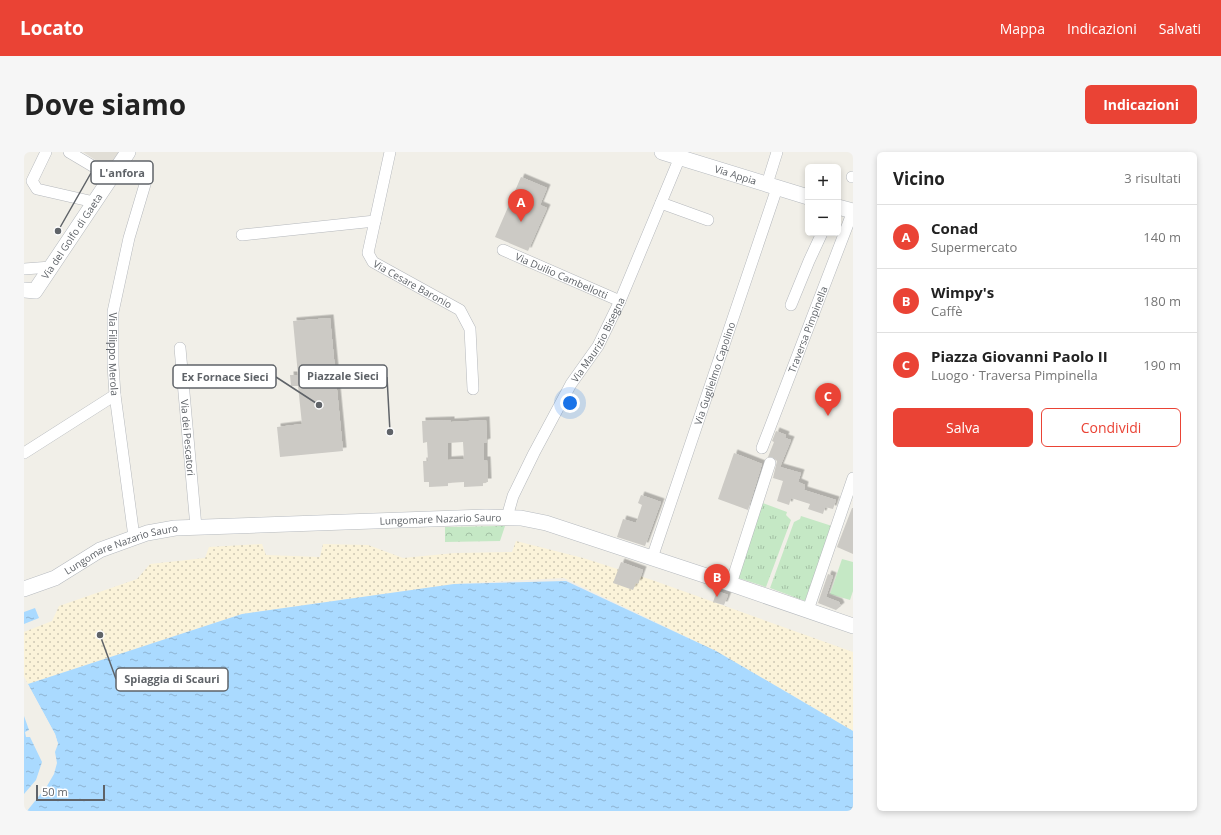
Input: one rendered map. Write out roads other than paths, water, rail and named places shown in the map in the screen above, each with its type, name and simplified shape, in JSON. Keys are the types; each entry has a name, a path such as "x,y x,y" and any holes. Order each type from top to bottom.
{"street":[{"path":"46,152 32,182 37,189 94,202"},
{"path":"69,152 111,177"},
{"name":"Via Cesare Baronio","path":"390,152 368,253 373,262 460,310 470,329 473,389"},
{"name":"Via Appia","path":"662,152 680,155 805,196"},
{"name":"Via Guglielmo Capolino","path":"652,558 772,186 777,152"},
{"name":"Via Maurizio Bisegna","path":"507,517 513,496 534,453 571,384 598,346 620,301 680,155"},
{"name":"Via del Golfo di Gaeta","path":"24,290 35,291 124,158"},
{"name":"Via Filippo Merola","path":"124,158 146,181 130,238 113,312 113,365 115,395 134,538"},
{"path":"661,203 708,220"},
{"path":"841,208 853,211"},
{"name":"Traversa Pimpinella","path":"762,448 853,211"},
{"path":"242,235 375,221"},
{"path":"791,305 821,236"},
{"name":"Via Duilio Cambellotti","path":"503,250 620,301"},
{"path":"24,269 51,267"},
{"name":"Via dei Pescatori","path":"180,348 196,527"},
{"path":"24,453 115,395"},
{"path":"731,584 770,463"},
{"path":"808,610 852,482"},
{"name":"Lungomare Nazario Sauro","path":"24,589 55,578 100,550 147,533 175,528 437,518 507,517 546,523 853,626"}],"water":[{"path":"566,581 716,651 853,731 853,811 27,811 47,786 54,774 57,763 55,752 58,744 55,734 28,684 242,614 454,584"},
{"path":"35,608 39,618 24,624 24,612"},
{"path":"24,716 29,730 25,732 26,737 30,737 42,762 36,780 24,794"}],"place":[{"name":"Conad","path":"521,222"},
{"name":"L'anfora","path":"58,231"},
{"name":"Ex Fornace Sieci","path":"319,405"},
{"name":"Piazza Giovanni Paolo II","path":"828,416"},
{"name":"Piazzale Sieci","path":"390,432"},
{"name":"Wimpy's","path":"717,597"},
{"name":"Spiaggia di Scauri","path":"100,635"}]}
